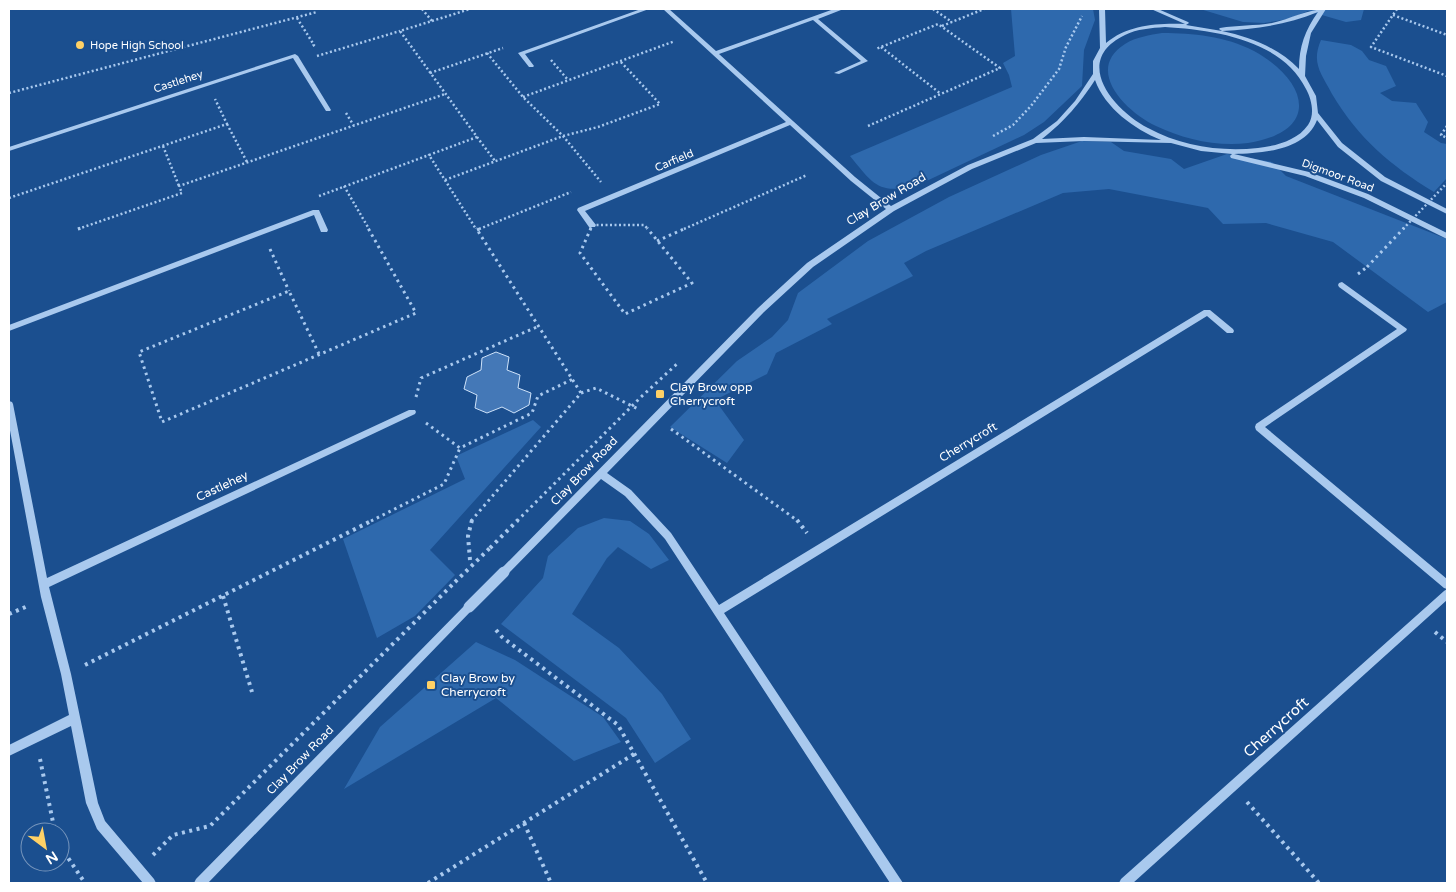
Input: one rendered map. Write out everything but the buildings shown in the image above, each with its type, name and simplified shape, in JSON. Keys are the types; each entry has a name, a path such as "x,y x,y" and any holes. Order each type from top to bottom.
{"street":[{"path":"531,66 520,53 646,9"},
{"path":"666,9 853,179 891,209"},
{"path":"717,54 839,9"},
{"path":"1102,9 1103,48"},
{"path":"1154,9 1193,26"},
{"path":"1212,29 1251,28 1293,21 1322,9"},
{"path":"1302,76 1302,49 1311,26 1322,9"},
{"path":"814,18 865,61 837,73"},
{"path":"1165,25 1193,26 1231,34 1259,45 1284,59 1302,76 1311,89 1315,102 1315,114 1311,126 1296,139 1274,148 1246,152 1215,151 1176,142 1145,129 1120,113 1103,94 1095,75 1096,61 1103,48 1118,36 1139,28 1165,25"},
{"name":"Castlehey","path":"9,149 295,56 298,62"},
{"path":"298,62 328,110"},
{"name":"Clay Brow Road","path":"200,883 761,310 810,265 891,209 970,167 1034,142 1059,122 1077,102 1095,75"},
{"name":"Digmoor Road","path":"1315,114 1340,145 1383,179 1447,212"},
{"name":"Carfield","path":"592,225 581,210 791,122"},
{"name":"Clay Brow Road","path":"1034,142 1084,139 1176,142"},
{"name":"Digmoor Road","path":"1215,151 1308,174 1366,196 1447,236"},
{"path":"9,328 316,212 324,230"},
{"path":"1342,285 1403,329 1259,427 1447,585"},
{"name":"Cherrycroft","path":"718,611 1207,312 1230,330"},
{"path":"9,404 44,584 66,674 92,803 100,825 150,883"},
{"name":"Castlehey","path":"44,584 412,412"},
{"path":"600,474 628,493 668,536 897,883"},
{"name":"Cherrycroft","path":"1125,883 1447,594"},
{"path":"9,751 75,718"}],"path":[{"path":"422,9 432,21"},
{"path":"298,62 470,9"},
{"path":"933,9 952,22"},
{"path":"941,26 984,9"},
{"path":"988,138 1013,125 1053,77 1059,69 1066,47 1086,9"},
{"path":"1397,9 1371,48 1447,76"},
{"path":"9,93 317,12"},
{"path":"1393,15 1447,34"},
{"path":"858,56 938,24 1000,68 868,126"},
{"path":"400,31 495,161"},
{"path":"523,97 695,34"},
{"path":"538,47 568,80"},
{"path":"881,47 941,94"},
{"path":"487,53 523,97 563,136 613,196"},
{"path":"445,180 563,136 660,104 620,62"},
{"path":"208,84 248,162"},
{"path":"179,186 446,94"},
{"path":"9,198 228,124"},
{"path":"1447,126 1441,135 1447,138"},
{"path":"316,212 309,200 477,137"},
{"path":"78,229 182,192 163,146"},
{"path":"429,155 581,392"},
{"path":"657,241 807,175"},
{"path":"1367,267 1447,183"},
{"path":"289,292 139,352 162,422 416,313 344,186"},
{"path":"477,230 573,191"},
{"path":"592,225 644,225 657,241 692,283 625,314 580,253 592,225"},
{"path":"262,232 319,354"},
{"path":"460,448 412,412 421,378 538,326"},
{"path":"66,674 444,484 460,448 532,413 538,396 573,379"},
{"path":"470,560 466,543 471,521 581,392 596,388 655,418 796,518 819,549"},
{"path":"138,870 173,835 210,826 490,548"},
{"path":"223,596 252,692"},
{"path":"496,630 502,637 618,725 707,883"},
{"path":"36,738 53,822"},
{"path":"428,883 634,754"},
{"path":"1233,786 1319,883"},
{"path":"524,823 551,883"},
{"path":"70,861 85,883"}],"shaded area":[{"path":"1011,9 1093,9 1095,20 1084,50 1082,86 1044,122 1024,135 918,185 894,189 885,188 872,181 850,156 1012,87 1003,63 1015,56"},
{"path":"1200,9 1364,9 1361,20 1346,22 1308,11 1288,19 1264,23 1243,22"},
{"path":"1162,33 1209,36 1232,42 1254,51 1272,63 1286,76 1295,90 1299,104 1297,117 1288,128 1272,137 1236,144 1200,141 1166,131 1144,120 1122,101 1114,90 1109,78 1108,66 1113,54 1125,44 1138,38"},
{"path":"1321,40 1351,45 1362,51 1369,60 1386,66 1396,86 1380,93 1392,101 1416,103 1428,122 1424,132 1441,143 1447,144 1447,178 1434,192 1403,172 1377,150 1342,110 1321,74 1317,62 1318,48"},
{"path":"1082,141 1111,142 1124,151 1171,159 1184,169 1227,154 1272,162 1286,176 1447,239 1447,302 1428,312 1333,242 1266,223 1223,224 1208,208 1109,189 1063,193 926,251 904,263 913,276 827,319 832,324 776,353 767,374 715,400 744,440 727,463 670,427 737,361 772,337 788,320 798,293 868,241 949,197 1041,155"},
{"path":"533,420 541,427 430,550 455,575 415,616 377,638 343,539 465,479 456,456"},
{"path":"604,518 630,521 649,534 669,560 651,569 618,547 607,558 572,614 619,648 662,694 691,739 655,763 626,718 501,624 543,578 548,556 578,528"},
{"path":"476,642 515,660 603,717 621,742 574,761 496,698 344,789 380,727"}],"place":[{"name":"Hope High School","path":"80,45"},
{"name":"Clay Brow opp Cherrycroft","path":"660,394"},
{"name":"Clay Brow by Cherrycroft","path":"431,685"}]}
